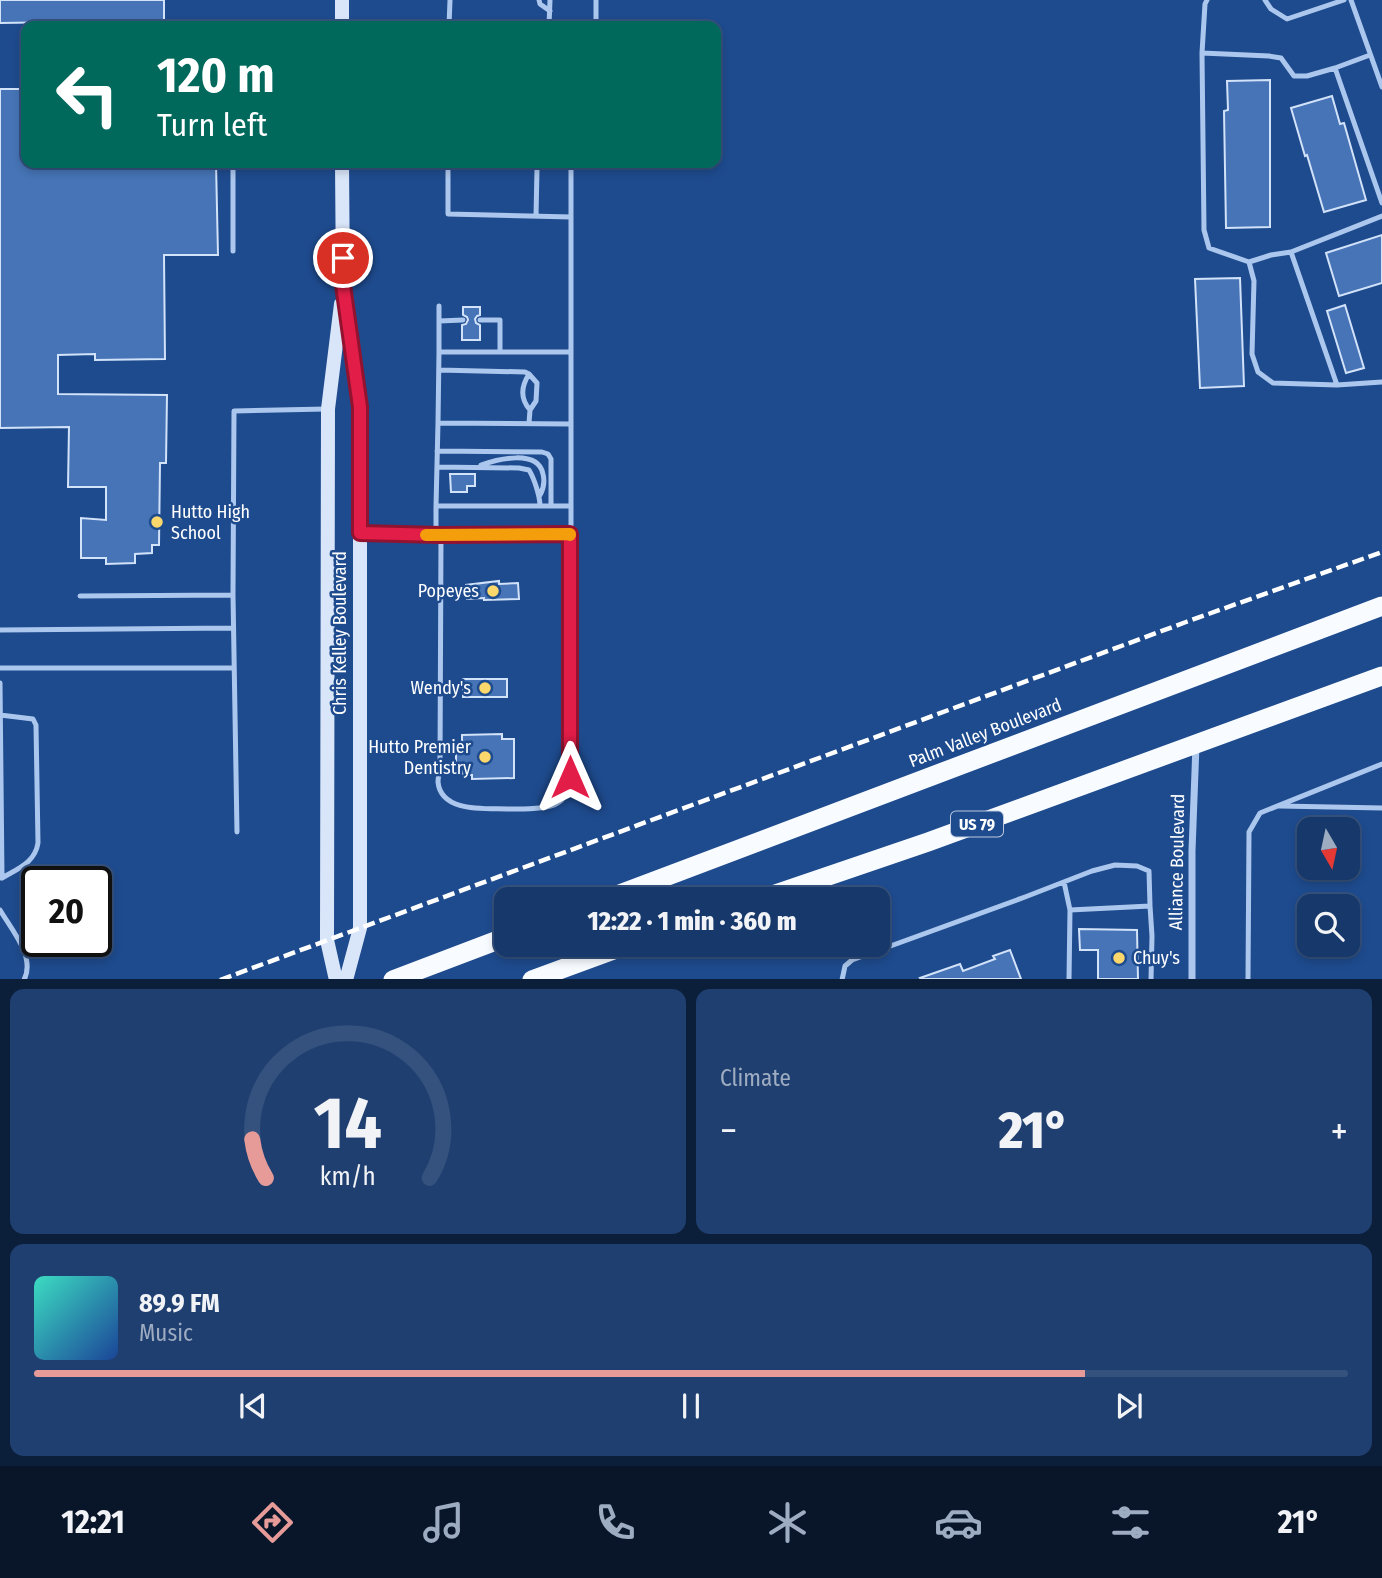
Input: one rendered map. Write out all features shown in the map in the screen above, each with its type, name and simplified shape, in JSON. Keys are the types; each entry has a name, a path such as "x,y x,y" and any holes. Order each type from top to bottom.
{"highway":[{"name":"Palm Valley Boulevard","path":"638,887 1382,606"},
{"name":"US 79","path":"796,887 928,842 1382,676"},
{"path":"393,979 494,941"},
{"path":"532,979 593,957"}],"main road":[{"path":"342,0 342,21"},
{"name":"Chris Kelley Boulevard","path":"336,979 327,940 328,409 343,285 342,168"},
{"name":"Chris Kelley Boulevard","path":"343,285 360,407 360,928 346,979"}],"street":[{"name":"Alliance Boulevard","path":"1192,979 1192,850 1196,745"}],"lane":[{"path":"449,21 450,0"},
{"path":"540,0 540,4 550,12"},
{"path":"549,21 550,0"},
{"path":"596,0 596,21"},
{"path":"1207,0 1202,54 1204,230 1209,248 1249,262 1271,254 1291,252 1382,216"},
{"path":"1265,0 1271,9 1287,19 1344,0"},
{"path":"1351,0 1382,87"},
{"path":"1202,54 1269,55 1281,58 1294,76 1307,76 1370,55"},
{"path":"1335,68 1382,203"},
{"path":"233,168 233,251"},
{"path":"448,168 448,214 570,217"},
{"path":"439,306 436,506 441,739 438,783 443,794 454,803 469,808 530,809 556,805 566,796 570,777 571,168"},
{"path":"536,216 537,169"},
{"path":"1291,252 1337,385"},
{"path":"1249,262 1254,281 1252,354 1258,372 1273,383 1337,385 1382,382"},
{"path":"439,320 463,320"},
{"path":"480,320 500,320 500,352"},
{"path":"439,352 570,352"},
{"path":"439,370 529,374 537,383 536,401 530,410 529,423"},
{"path":"529,374 524,383 523,402 530,410"},
{"path":"237,832 233,628 234,411 328,409"},
{"path":"438,423 570,424"},
{"path":"436,451 548,454 551,459 551,506"},
{"path":"475,467 501,458 532,459 541,466 544,477 540,506"},
{"path":"437,467 529,470 540,495"},
{"path":"436,506 570,506"},
{"path":"360,533 570,534"},
{"path":"79,596 233,595"},
{"path":"0,630 233,628"},
{"path":"0,667 234,668"},
{"path":"0,683 1,878"},
{"path":"0,715 33,719 36,725 38,843 37,851 30,861 1,878"},
{"path":"1248,979 1249,832 1259,813 1382,764"},
{"path":"1277,806 1382,808"},
{"path":"842,979 845,966 852,960 1092,871 1115,865 1137,866 1149,871 1151,979"},
{"path":"1064,882 1070,910 1069,979"},
{"path":"1070,910 1150,906"},
{"path":"0,910 26,957 24,979"}],"building":[{"path":"0,0 164,0 164,21 0,23"},
{"path":"1270,80 1270,227 1226,228 1224,111 1228,110 1227,81"},
{"path":"0,89 21,89 21,168 216,168 218,255 164,255 165,359 95,360 95,354 58,355 58,394 167,395 166,463 160,463 159,545 152,545 152,553 135,554 135,563 106,564 106,558 81,558 81,518 106,520 106,487 68,487 69,427 0,428"},
{"path":"1332,96 1340,124 1344,123 1366,200 1324,212 1291,108"},
{"path":"1382,235 1382,283 1339,296 1326,253"},
{"path":"1240,278 1244,386 1200,388 1195,279"},
{"path":"1345,305 1364,368 1346,373 1327,311"},
{"path":"463,307 480,307 480,315 475,319 480,325 480,340 462,340 462,325 468,320 463,315"},
{"path":"450,474 475,474 475,486 467,486 467,492 451,492"},
{"name":"Popeyes","path":"499,581 499,584 518,583 519,599 467,599 466,585"},
{"name":"Wendy's","path":"463,679 507,679 507,697 463,697"},
{"name":"Hutto Premier Dentistry","path":"502,734 502,739 514,739 514,778 472,779 472,775 463,775 463,771 456,771 456,744 462,742 462,735"},
{"path":"1079,929 1137,930 1138,979 1098,979 1098,950 1080,950"},
{"path":"1010,950 1021,979 920,978 960,964 963,971"}],"railway":[{"path":"223,979 1382,552"}],"slow traffic":[{"path":"426,535 570,535"}],"place":[{"name":"Hutto High School","path":"157,522"},
{"name":"Popeyes","path":"493,591"},
{"name":"Wendy's","path":"485,688"},
{"name":"Hutto Premier Dentistry","path":"485,757"},
{"name":"Chuy's","path":"1119,958"}],"route":[{"path":"343,258 343,285 360,407 360,533 570,534 570,777"}]}
